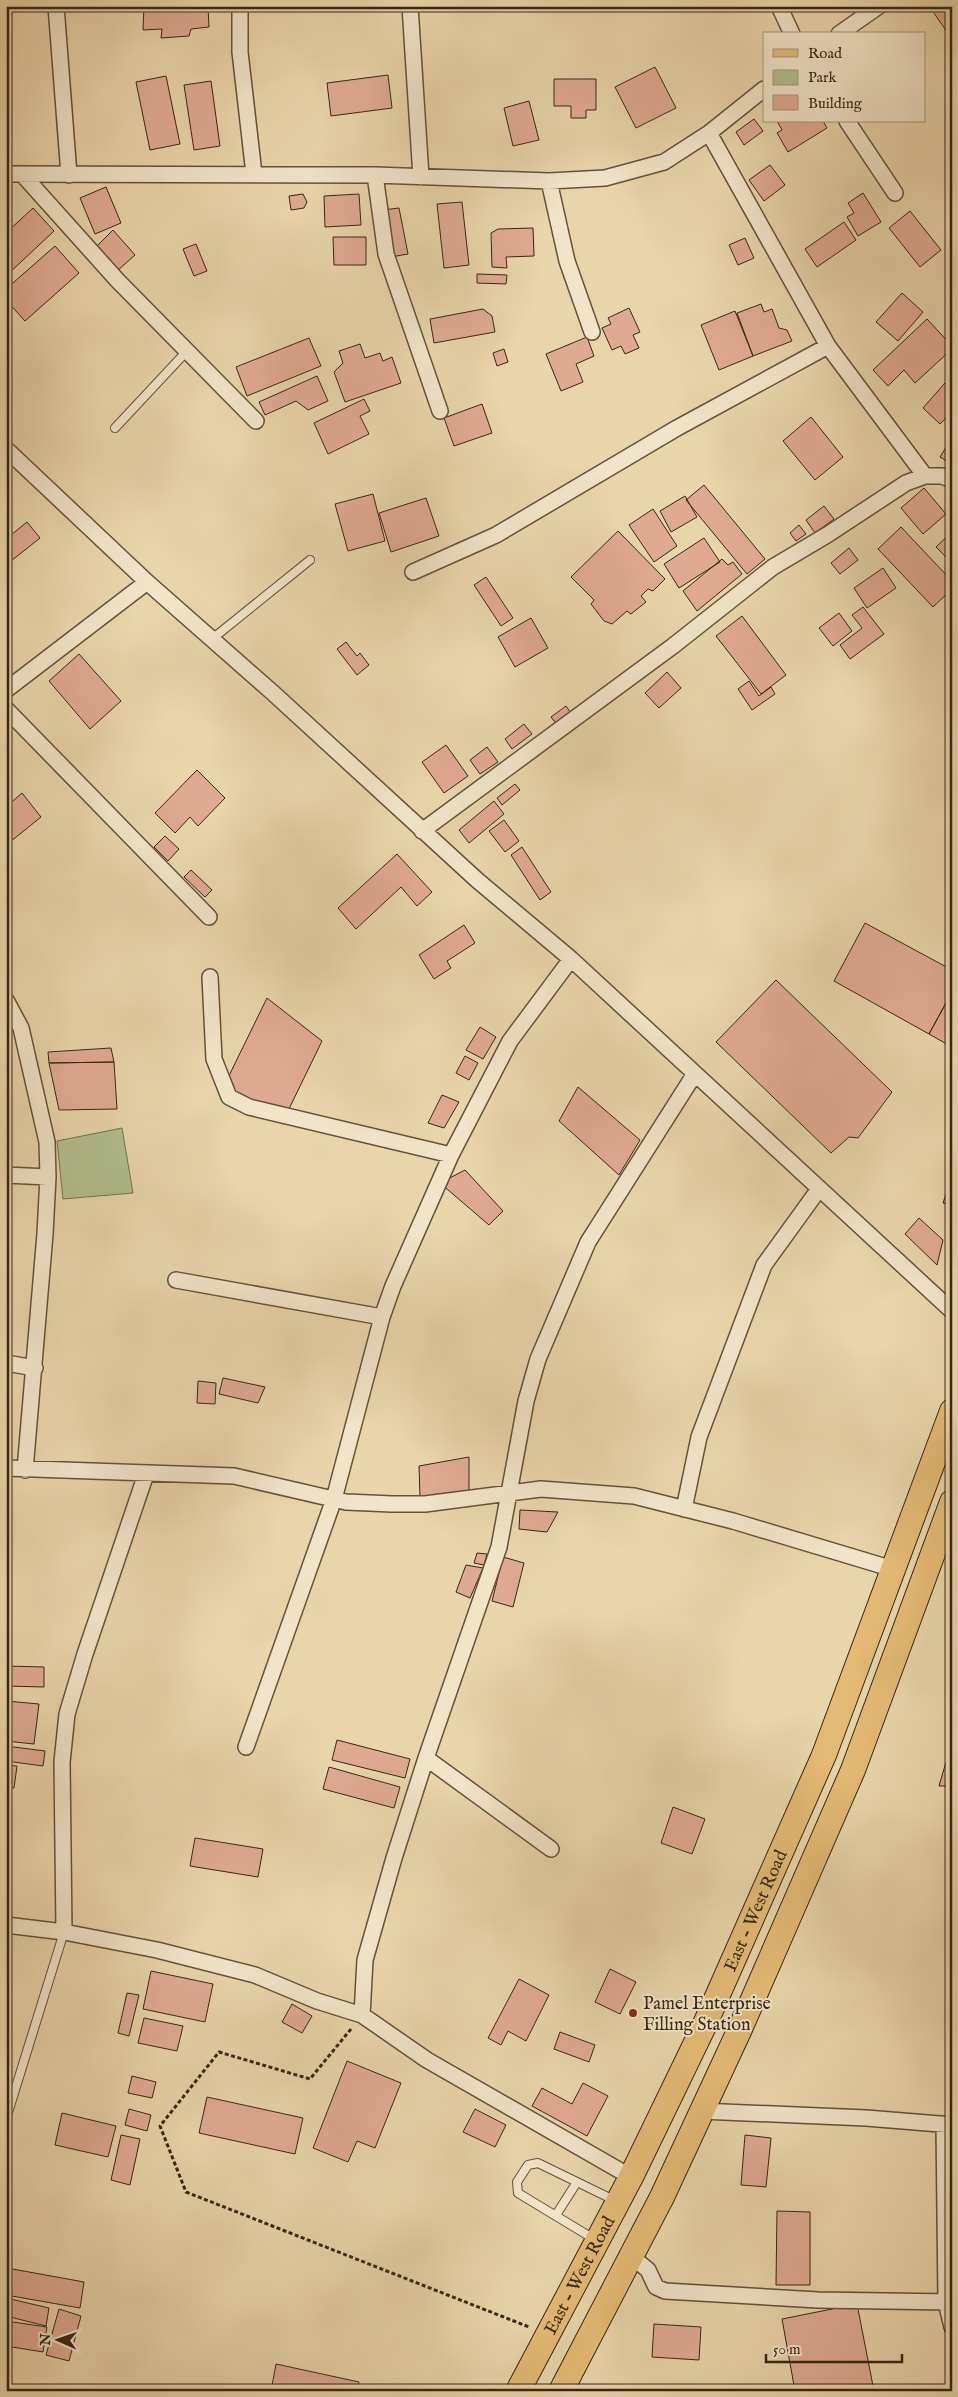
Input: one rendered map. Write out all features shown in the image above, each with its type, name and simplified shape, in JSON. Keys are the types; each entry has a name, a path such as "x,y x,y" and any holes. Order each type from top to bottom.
{"main road":[{"name":"East - West Road","path":"518,2391 631,2177 705,2024 824,1755 952,1411"},
{"name":"East - West Road","path":"561,2391 662,2197 700,2111 740,2029 853,1770 952,1502"}],"street":[{"path":"56,6 69,175"},
{"path":"240,6 240,52 254,174"},
{"path":"410,6 421,177"},
{"path":"779,6 791,32"},
{"path":"842,32 879,6"},
{"path":"6,174 375,175 550,181 605,178 664,162 709,133 763,90"},
{"path":"848,122 895,193"},
{"path":"709,133 828,346 925,476"},
{"path":"22,174 118,281 256,421"},
{"path":"375,175 386,254 440,411"},
{"path":"550,181 567,261 592,332"},
{"path":"413,572 496,535 677,428 828,346"},
{"path":"6,449 147,582 477,880 571,959 694,1075 952,1310"},
{"path":"422,831 673,646 774,567 827,535 906,482 925,476 942,476 952,480"},
{"path":"6,690 147,582"},
{"path":"6,709 209,917"},
{"path":"246,1747 334,1499 382,1317 451,1154 510,1041 571,959"},
{"path":"210,977 214,1059 229,1098 249,1107 451,1154"},
{"path":"6,1000 21,1028 47,1142 48,1177 35,1368 25,1470"},
{"path":"362,2015 366,1960 394,1858 426,1758 499,1547 526,1400 538,1360 585,1250 694,1075"},
{"path":"6,1175 48,1177"},
{"path":"684,1509 699,1437 764,1265 819,1189"},
{"path":"176,1280 382,1317"},
{"path":"6,1363 35,1368"},
{"path":"6,1468 234,1476 334,1499 356,1502 425,1504 541,1489 634,1496 733,1521 893,1569"},
{"path":"64,1932 62,1762 67,1714 85,1654 146,1474"},
{"path":"426,1758 551,1849"},
{"path":"6,1925 64,1932 157,1950 255,1974 317,2001 362,2015 428,2060 631,2177"},
{"path":"700,2111 866,2118 948,2125 949,2302 952,2327"},
{"path":"631,2256 648,2270 656,2287 665,2291 818,2300 949,2302"}],"lane":[{"path":"115,428 187,351"},
{"path":"212,639 310,560"},
{"path":"6,2119 64,1932"},
{"path":"598,2240 518,2193 517,2182 532,2162 618,2202"},
{"path":"556,2215 577,2182"}],"path":[{"path":"362,2015 310,2079 219,2052 160,2126 186,2192 548,2334"}],"green space":[{"path":"122,1128 133,1193 63,1199 57,1141"}],"building":[{"path":"144,6 208,6 209,27 191,29 189,36 161,38 162,29 143,30"},
{"path":"929,6 952,6 952,39"},
{"path":"655,67 676,108 636,128 615,87"},
{"path":"388,75 392,108 331,116 327,83"},
{"path":"166,76 180,144 150,150 136,82"},
{"path":"554,79 596,79 596,110 586,110 586,118 571,118 571,106 554,106"},
{"path":"211,81 220,146 194,150 184,85"},
{"path":"529,101 539,140 513,146 504,108"},
{"path":"754,119 763,131 744,145 736,132"},
{"path":"778,122 824,122 827,128 788,152 777,133 782,130"},
{"path":"770,165 785,185 764,201 749,180"},
{"path":"106,187 121,223 95,234 80,198"},
{"path":"863,193 881,222 858,236 847,217 854,213 848,203"},
{"path":"303,194 307,202 304,208 291,210 289,196"},
{"path":"359,194 361,225 325,227 324,196"},
{"path":"462,202 469,265 444,268 437,204"},
{"path":"33,208 54,231 6,276 6,233"},
{"path":"399,208 408,254 391,257 383,210"},
{"path":"910,211 941,250 920,267 889,228"},
{"path":"844,222 856,240 817,267 805,249"},
{"path":"533,228 534,256 506,257 507,268 492,267 491,233 498,229"},
{"path":"113,230 135,255 116,272 95,248"},
{"path":"333,237 366,237 366,265 334,265"},
{"path":"745,238 754,258 738,265 729,245"},
{"path":"196,244 207,271 194,276 183,249"},
{"path":"55,246 79,273 25,321 6,300 6,289"},
{"path":"477,274 507,275 506,284 477,283"},
{"path":"902,293 923,312 898,341 876,322"},
{"path":"761,304 764,312 772,309 779,328 787,330 792,341 753,356 737,313"},
{"path":"629,308 640,332 633,335 639,348 625,354 621,346 612,350 602,328 611,324 608,318"},
{"path":"483,309 492,316 495,332 434,343 430,319"},
{"path":"735,311 753,356 719,370 701,325"},
{"path":"927,319 952,346 952,349 915,383 904,370 888,386 873,370"},
{"path":"587,337 594,356 576,364 583,382 561,391 546,354"},
{"path":"309,338 321,366 247,396 236,367"},
{"path":"360,344 365,358 380,353 383,361 392,357 401,383 345,402 334,372 343,363 339,351"},
{"path":"504,349 508,362 497,366 493,353"},
{"path":"317,376 328,401 308,410 296,401 265,415 259,402"},
{"path":"945,383 952,389 952,423 946,418 940,424 923,408"},
{"path":"364,399 370,411 360,416 369,434 328,454 314,423"},
{"path":"482,404 492,433 454,446 444,418"},
{"path":"811,417 843,457 815,480 783,441"},
{"path":"952,438 952,464 940,457"},
{"path":"704,485 765,559 747,574 686,500"},
{"path":"924,488 946,514 923,534 901,508"},
{"path":"373,494 385,541 348,551 335,504"},
{"path":"685,496 697,517 671,532 660,511"},
{"path":"426,498 439,536 391,552 379,513"},
{"path":"824,506 834,519 815,533 806,520"},
{"path":"653,509 677,546 654,562 629,525"},
{"path":"27,522 40,538 6,565 6,539"},
{"path":"799,525 806,534 796,541 790,533"},
{"path":"901,527 952,581 952,589 933,607 878,549"},
{"path":"618,531 665,579 653,591 648,589 641,596 646,602 631,614 627,611 612,624 604,621 591,604 594,600 571,577"},
{"path":"952,532 952,563 936,547"},
{"path":"704,538 720,562 679,588 664,564"},
{"path":"849,548 858,560 840,574 831,563"},
{"path":"722,559 728,565 733,562 742,574 697,611 683,591"},
{"path":"883,568 896,588 867,608 854,588"},
{"path":"486,577 513,618 501,626 474,585"},
{"path":"863,607 884,634 850,659 840,645 862,628 852,615"},
{"path":"839,613 852,631 833,646 819,628"},
{"path":"742,616 786,675 761,694 716,636"},
{"path":"531,618 548,648 515,667 498,637"},
{"path":"346,642 357,656 360,653 369,665 357,675 337,649"},
{"path":"79,654 121,701 90,729 49,681"},
{"path":"667,672 681,688 659,708 645,693"},
{"path":"749,681 759,696 771,687 775,694 752,710 738,689"},
{"path":"566,706 572,715 558,726 551,717"},
{"path":"524,724 532,734 512,749 505,739"},
{"path":"446,745 468,776 444,793 422,762"},
{"path":"487,747 498,762 480,774 470,760"},
{"path":"197,770 225,798 198,826 190,817 175,833 155,813"},
{"path":"515,784 520,790 502,805 497,798"},
{"path":"22,793 41,817 10,842 6,837 6,807"},
{"path":"494,801 504,814 469,843 459,830"},
{"path":"504,820 519,841 505,852 489,831"},
{"path":"165,836 179,849 168,861 154,847"},
{"path":"522,847 551,892 540,900 511,855"},
{"path":"6,853 12,861 6,866"},
{"path":"397,854 432,892 417,906 401,887 356,929 338,908"},
{"path":"191,870 212,890 205,897 184,877"},
{"path":"865,923 952,970 952,992 929,1034 834,981"},
{"path":"464,925 475,943 447,961 451,968 434,979 419,955"},
{"path":"776,980 892,1092 858,1138 849,1137 831,1153 716,1042"},
{"path":"952,992 952,1047 929,1034"},
{"path":"267,998 322,1041 287,1113 221,1092"},
{"path":"480,1027 496,1037 483,1059 466,1050"},
{"path":"111,1048 114,1062 49,1063 48,1052"},
{"path":"465,1056 478,1063 469,1080 456,1073"},
{"path":"114,1062 117,1109 59,1110 49,1063"},
{"path":"578,1087 640,1140 619,1175 559,1121"},
{"path":"442,1095 459,1102 444,1128 428,1123"},
{"path":"465,1170 503,1211 489,1225 440,1183"},
{"path":"948,1188 952,1189 952,1206 943,1203"},
{"path":"919,1218 943,1240 937,1265 905,1234"},
{"path":"223,1378 265,1387 258,1403 219,1394"},
{"path":"198,1381 216,1383 215,1404 197,1403"},
{"path":"469,1457 469,1493 420,1497 419,1466"},
{"path":"520,1510 558,1512 547,1532 519,1529"},
{"path":"477,1553 487,1554 484,1565 474,1563"},
{"path":"503,1557 524,1563 513,1607 492,1601"},
{"path":"466,1565 483,1568 470,1598 456,1592"},
{"path":"6,1666 44,1667 44,1687 6,1686"},
{"path":"6,1701 39,1704 34,1744 6,1741"},
{"path":"337,1740 410,1759 405,1778 332,1760"},
{"path":"6,1746 45,1751 43,1766 6,1761"},
{"path":"946,1762 952,1764 952,1786 939,1786"},
{"path":"6,1765 17,1766 14,1788 6,1787"},
{"path":"329,1767 400,1787 394,1808 323,1789"},
{"path":"673,1807 705,1819 692,1854 661,1843"},
{"path":"195,1838 263,1849 258,1877 190,1866"},
{"path":"610,1969 636,1982 620,2014 595,2002"},
{"path":"151,1971 213,1984 205,2022 143,2009"},
{"path":"519,1979 549,1995 526,2041 508,2031 501,2045 488,2038"},
{"path":"127,1993 139,1995 129,2036 118,2033"},
{"path":"292,2004 312,2016 302,2033 282,2022"},
{"path":"144,2018 183,2026 177,2051 138,2043"},
{"path":"560,2032 595,2045 589,2062 554,2049"},
{"path":"347,2061 401,2083 375,2148 357,2141 348,2162 313,2148"},
{"path":"132,2076 156,2082 152,2098 128,2093"},
{"path":"583,2083 608,2096 587,2136 532,2106 542,2088 572,2104"},
{"path":"207,2097 303,2118 295,2154 199,2133"},
{"path":"129,2109 151,2115 147,2131 125,2125"},
{"path":"475,2109 506,2125 495,2147 463,2132"},
{"path":"62,2113 116,2126 108,2157 55,2145"},
{"path":"121,2135 140,2139 130,2185 111,2180"},
{"path":"745,2135 771,2138 766,2187 741,2185"},
{"path":"777,2211 810,2212 810,2285 776,2285"},
{"path":"7,2268 84,2282 80,2308 6,2295"},
{"path":"6,2298 49,2308 46,2326 6,2316"},
{"path":"857,2304 874,2391 795,2391 782,2319"},
{"path":"59,2309 81,2316 69,2361 46,2355"},
{"path":"6,2321 47,2327 43,2352 6,2346"},
{"path":"654,2324 701,2327 699,2360 652,2357"},
{"path":"276,2364 359,2382 357,2391 271,2391"},
{"path":"683,2389 729,2389 729,2391 683,2391"}],"place":[{"name":"Pamel Enterprise Filling Station","path":"633,2013"}]}
